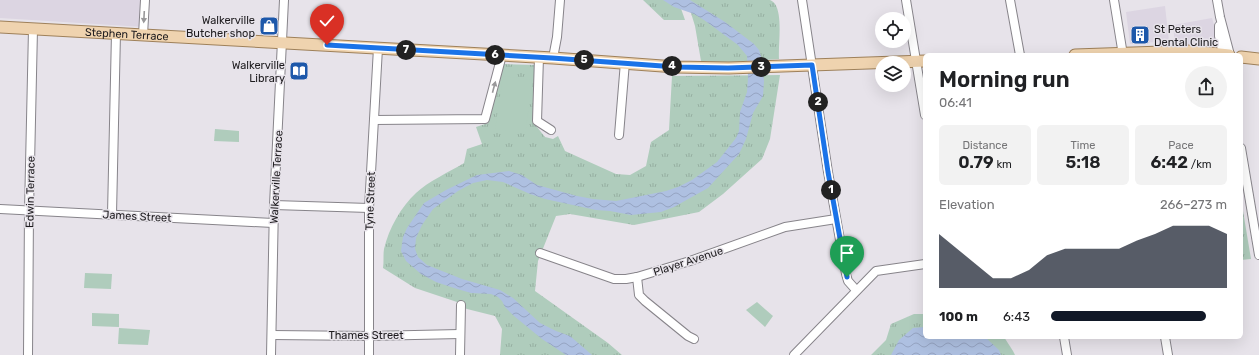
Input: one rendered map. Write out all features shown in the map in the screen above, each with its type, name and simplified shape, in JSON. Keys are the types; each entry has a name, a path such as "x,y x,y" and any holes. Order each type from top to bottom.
{"main road":[{"name":"Stephen Terrace","path":"0,27 625,62 676,67 780,67 921,62"},
{"path":"1146,53 1191,51 1208,53"},
{"path":"1243,57 1259,60"}],"street":[{"path":"143,35 145,0"},
{"name":"Walkerville Terrace","path":"272,355 273,223 284,0"},
{"path":"552,58 557,37 560,0"},
{"path":"802,0 836,219 847,279 856,290"},
{"path":"906,0 921,62 923,88"},
{"path":"1010,0 1020,53"},
{"path":"1114,0 1123,53"},
{"path":"1217,0 1220,17 1218,29 1225,53"},
{"name":"Edwin Terrace","path":"28,355 29,210 33,29"},
{"path":"112,214 116,33"},
{"name":"Tyne Street","path":"369,355 369,208 378,48"},
{"path":"374,120 485,119 502,55"},
{"path":"539,57 537,121 551,130"},
{"path":"619,135 625,62"},
{"path":"1243,160 1259,256"},
{"path":"274,205 369,208"},
{"name":"James Street","path":"0,209 273,223"},
{"name":"Player Avenue","path":"540,253 614,279 626,279 690,261 784,227 836,219"},
{"path":"794,355 876,270 923,264"},
{"path":"637,277 639,295 688,336 694,338"},
{"path":"460,355 461,305"},
{"name":"Thames Street","path":"272,335 369,336 460,334"},
{"path":"1064,339 1067,355"},
{"path":"1165,339 1168,355"}],"shaded area":[{"path":"0,0 145,0 143,27 0,18"},
{"path":"1165,6 1169,41 1130,44 1126,12"},
{"path":"1212,18 1219,41 1214,47 1175,45 1173,25"}],"green space":[{"path":"643,0 678,0 685,20 664,20"},
{"path":"687,0 772,1 775,3 779,16 779,59 725,63 701,61 695,26"},
{"path":"503,64 536,65 533,122 545,137 553,139 558,136 565,151 616,174 630,175 646,166 651,142 669,130 672,76 780,75 770,139 762,159 723,194 699,212 634,225 570,214 556,216 538,261 535,291 608,343 622,355 500,355 502,329 495,316 467,309 457,305 457,302 415,288 383,268 386,241 392,226 405,205 426,185 464,163 467,149 482,144 476,127 488,123"},
{"path":"503,76 533,80 525,134 495,129"},
{"path":"215,129 239,131 239,142 214,141"},
{"path":"1243,211 1251,259 1243,260"},
{"path":"85,273 112,274 111,289 84,288"},
{"path":"757,302 773,316 765,327 746,310"},
{"path":"92,313 119,314 119,327 92,326"},
{"path":"914,314 923,314 923,339 1005,339 1015,355 871,355 886,340 891,324"},
{"path":"119,328 150,330 148,345 118,344"}],"water":[{"path":"663,0 690,0 725,22 754,44 759,50 761,56 764,81 763,96 753,113 746,139 739,154 708,188 674,207 661,212 631,215 596,210 545,199 503,182 487,180 473,183 458,191 433,209 422,225 416,238 415,249 418,257 427,265 462,279 500,290 513,298 540,323 570,336 592,355 566,355 542,339 514,316 498,297 491,294 471,293 454,288 436,282 421,274 406,261 401,251 403,237 407,228 424,203 446,190 477,175 509,171 522,175 537,185 577,196 616,201 666,191 678,187 692,180 717,162 736,138 739,131 740,112 747,92 747,56 738,45 704,20 694,14 674,7"},
{"path":"923,327 923,339 987,339 999,350 1001,355 891,355 899,340 913,328"}],"place":[{"name":"Walkerville Butcher shop","path":"269,26"},
{"name":"St Peters Dental Clinic","path":"1140,35"},
{"name":"Walkerville Library","path":"299,71"}],"route":[{"path":"327,45 625,62 676,67 728,68 812,65 828,172 847,277"}]}
